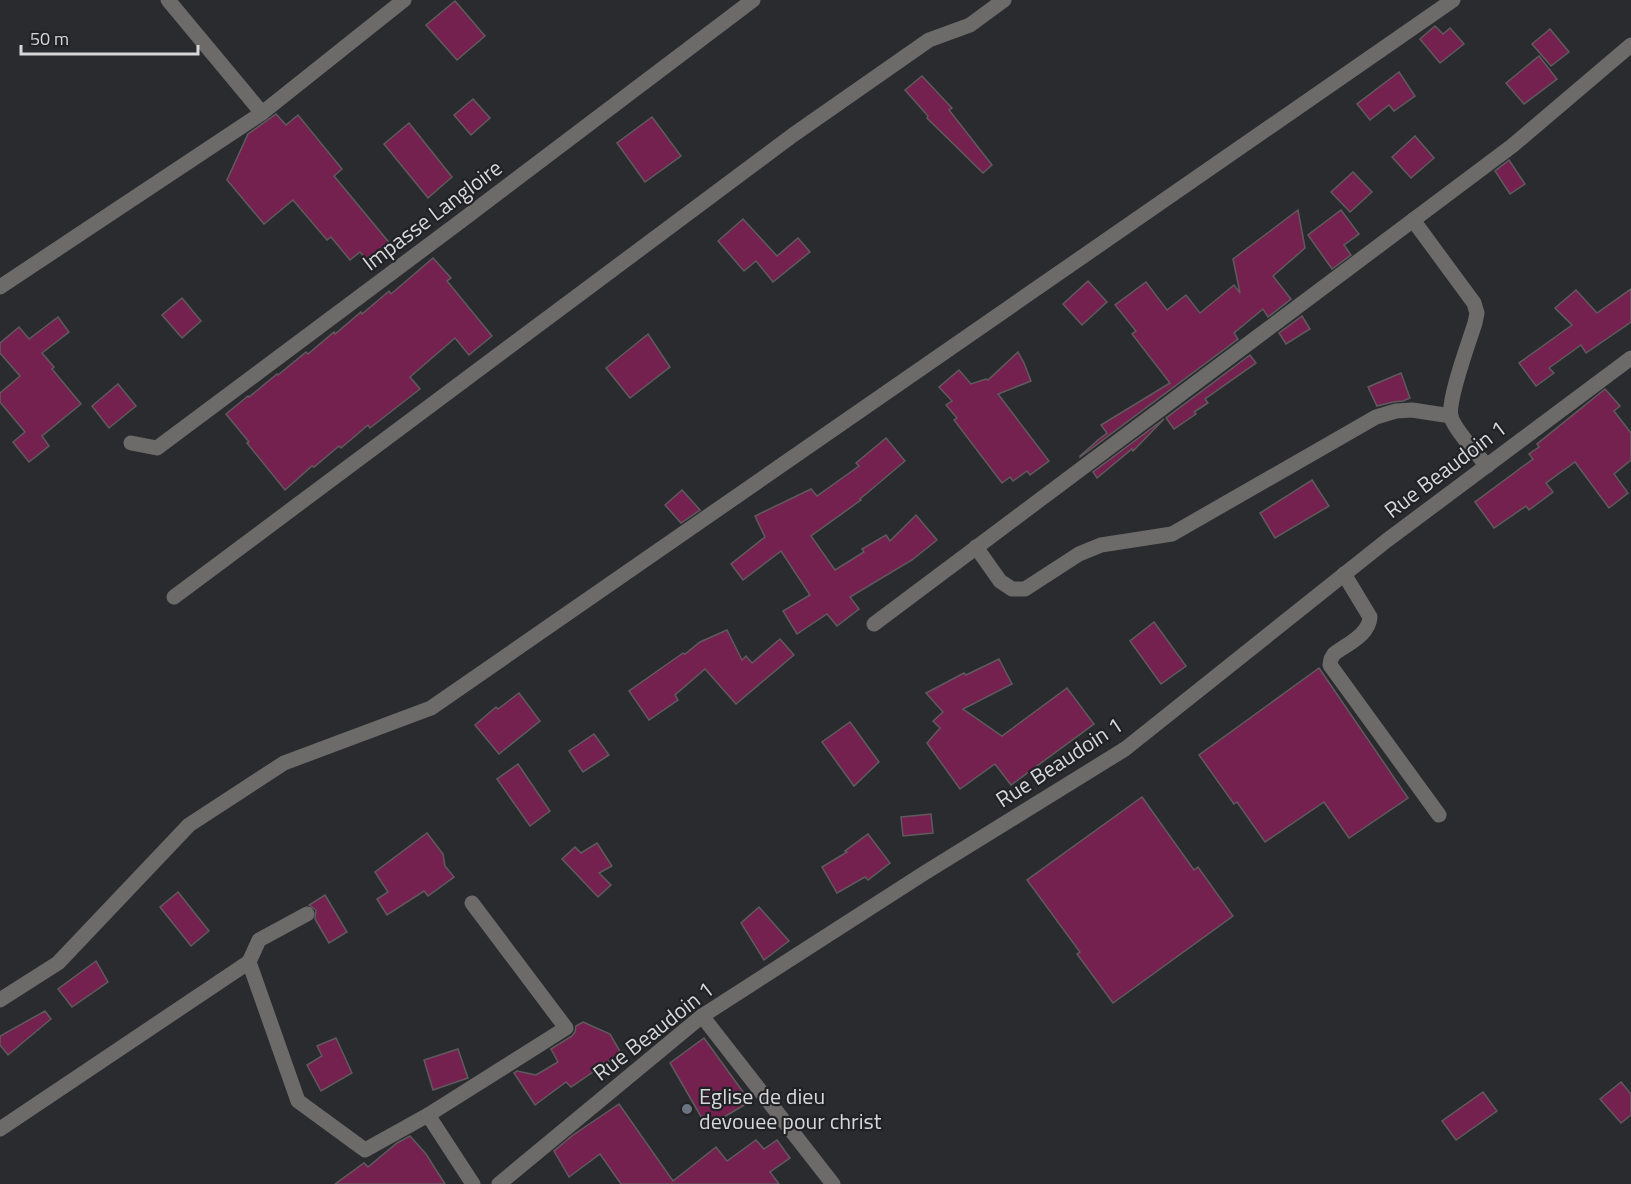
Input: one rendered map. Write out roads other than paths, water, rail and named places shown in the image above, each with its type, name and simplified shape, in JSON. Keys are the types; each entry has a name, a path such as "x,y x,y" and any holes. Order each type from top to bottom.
{"street":[{"path":"168,0 262,113"},
{"path":"0,287 262,113 404,0"},
{"name":"Impasse Langloire","path":"131,443 158,448 753,0"},
{"path":"174,597 811,123 928,40 970,25 1004,0"},
{"path":"0,1000 58,963 189,825 284,764 432,708 1453,0"},
{"path":"874,624 1512,147 1631,45"},
{"path":"1413,220 1474,303 1477,313 1475,323 1451,399 1450,416 1455,426 1487,466"},
{"name":"Rue Beaudoin 1","path":"499,1184 702,1016 926,872 1125,749 1386,541 1631,358"},
{"path":"976,547 1000,581 1012,589 1025,590 1079,554 1101,545 1172,534 1376,417 1395,411 1413,410 1450,416"},
{"path":"1344,574 1370,617 1370,625 1366,631 1334,654 1330,665 1438,815"},
{"path":"249,962 298,1101 365,1150 428,1114 566,1028 472,903"},
{"path":"0,1129 249,962 259,940 307,914"},
{"path":"702,1016 833,1184"},
{"path":"428,1114 473,1184"}],"place":[{"name":"Eglise de dieu devouee pour christ","path":"687,1109"}]}
